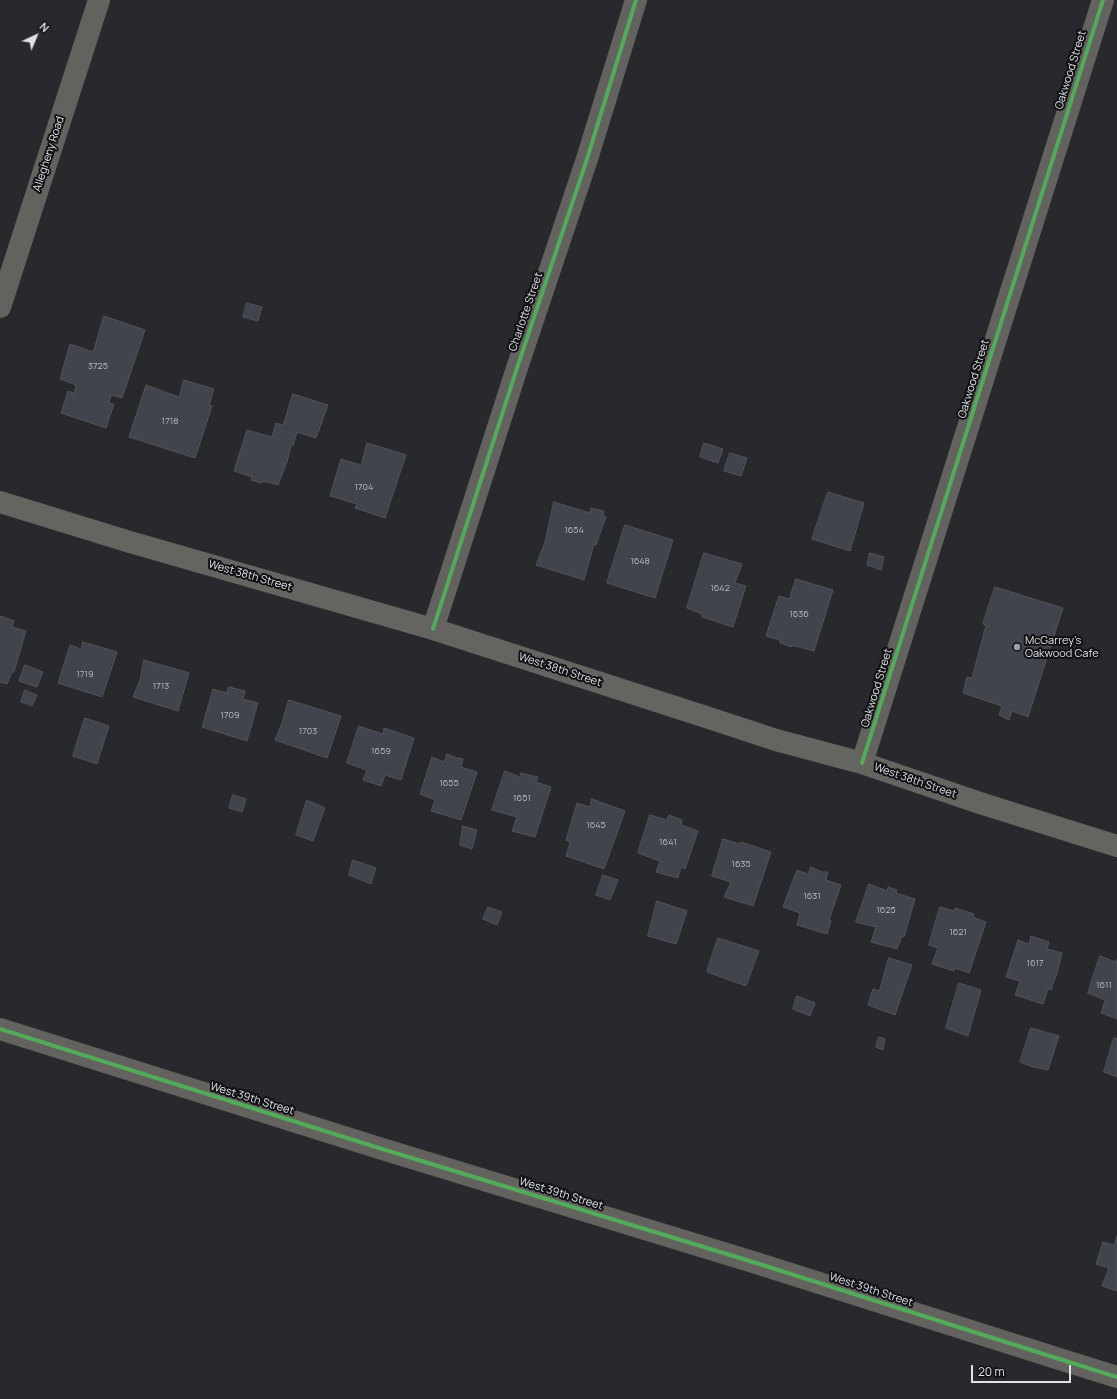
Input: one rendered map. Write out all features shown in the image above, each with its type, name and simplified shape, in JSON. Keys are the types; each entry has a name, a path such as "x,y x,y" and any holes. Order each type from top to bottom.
{"main road":[{"name":"West 38th Street","path":"0,502 130,542 433,629 769,737 862,764 1117,846"}],"street":[{"name":"Allegheny Road","path":"0,307 99,0"},
{"name":"Charlotte Street","path":"433,629 517,368 587,159 636,0"},
{"name":"Oakwood Street","path":"862,764 1102,0"},
{"name":"West 39th Street","path":"0,1029 379,1148 753,1262 1117,1377"}],"building":[{"path":"247,303 262,307 258,321 243,317"},
{"path":"104,316 145,330 122,398 111,395 109,403 114,404 106,428 61,413 68,391 74,393 76,385 60,379 70,344 93,352"},
{"path":"184,380 214,389 209,405 212,406 195,458 129,437 146,385 179,397"},
{"path":"293,394 328,405 316,438 297,432 278,485 263,481 262,483 251,480 252,477 234,471 247,430 272,437 276,423 283,425"},
{"path":"367,443 406,455 385,518 355,508 357,504 330,496 341,459 361,465"},
{"path":"704,443 723,449 718,463 700,457"},
{"path":"730,453 747,458 741,476 724,471"},
{"path":"828,492 864,503 850,551 812,539"},
{"path":"554,502 590,513 591,508 604,511 603,516 606,517 596,545 594,544 584,580 536,565 545,542"},
{"path":"625,525 673,540 655,598 607,583"},
{"path":"704,553 742,564 735,583 746,586 733,627 702,617 702,614 687,608"},
{"path":"870,553 884,557 881,570 867,565"},
{"path":"796,579 833,590 814,651 792,645 792,647 780,643 780,640 766,636 779,596 789,599"},
{"path":"995,587 1063,608 1028,717 1012,711 1009,720 999,715 1002,706 963,693 967,677 972,678 986,625 983,624"},
{"path":"0,616 14,621 12,627 26,631 14,672 12,672 7,684 0,682"},
{"path":"83,642 117,652 102,697 58,683 70,645 81,649"},
{"path":"144,660 189,673 178,711 133,697 140,680"},
{"path":"25,665 43,672 37,687 19,681"},
{"path":"229,687 245,691 243,699 258,703 247,741 202,727 213,689 226,693"},
{"path":"25,690 37,695 32,706 21,702"},
{"path":"289,700 341,716 327,758 275,740"},
{"path":"85,718 109,726 97,764 73,756"},
{"path":"359,726 383,734 384,728 414,738 401,780 385,775 381,786 363,780 367,770 347,763"},
{"path":"447,754 463,759 461,767 477,772 461,820 431,811 435,800 420,794 432,757 444,762"},
{"path":"505,771 520,777 521,773 538,777 536,782 551,787 535,837 512,831 517,817 492,810"},
{"path":"233,795 246,799 242,812 229,808"},
{"path":"592,799 625,811 604,869 566,856 570,842 566,840 577,803 590,807"},
{"path":"307,800 325,808 313,841 296,835"},
{"path":"650,815 667,820 669,815 682,820 681,825 698,831 685,869 681,867 678,878 656,872 660,861 638,853"},
{"path":"463,826 477,830 472,849 460,845"},
{"path":"723,839 740,844 741,842 771,852 753,906 724,897 731,882 712,876"},
{"path":"353,860 376,868 371,884 349,875"},
{"path":"811,867 822,872 828,872 826,880 841,885 829,920 831,921 827,934 797,925 800,913 783,907 797,870 808,874"},
{"path":"603,875 618,880 610,900 596,895"},
{"path":"869,884 887,891 888,887 897,890 896,893 915,899 904,937 902,936 897,949 871,942 876,927 856,922"},
{"path":"657,901 687,911 676,944 648,936"},
{"path":"488,907 502,912 497,925 483,919"},
{"path":"940,907 954,911 955,908 974,914 973,917 986,922 969,973 955,968 954,971 932,964 938,948 929,945"},
{"path":"1031,936 1049,942 1047,949 1062,953 1051,990 1048,989 1043,1004 1015,995 1020,981 1006,977 1018,940 1029,944"},
{"path":"718,938 759,951 746,986 707,972"},
{"path":"1100,956 1116,962 1117,959 1117,1019 1101,1013 1105,1000 1088,993"},
{"path":"889,958 912,965 895,1015 868,1005 873,989 879,991"},
{"path":"959,983 981,990 968,1036 946,1028"},
{"path":"797,996 815,1003 810,1016 793,1009"},
{"path":"1031,1028 1059,1036 1048,1070 1033,1067 1020,1062"},
{"path":"879,1037 885,1039 883,1050 876,1047"},
{"path":"1114,1038 1117,1039 1117,1077 1104,1072"},
{"path":"1117,1236 1117,1291 1102,1286 1109,1268 1096,1264 1103,1242 1114,1245"}],"cycle path":[{"path":"433,629 517,368 587,159 636,0"},
{"path":"862,763 1103,0"},
{"path":"0,1029 379,1148 753,1262 1117,1377"}],"place":[{"name":"McGarrey's Oakwood Cafe","path":"1017,647"}]}
